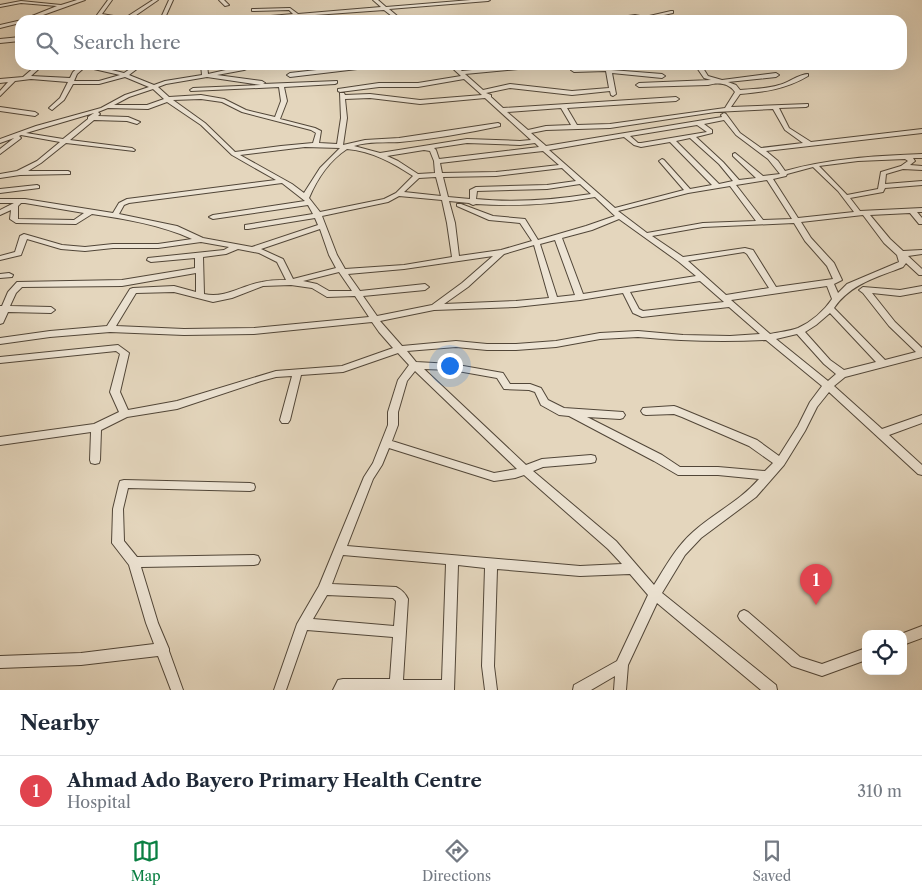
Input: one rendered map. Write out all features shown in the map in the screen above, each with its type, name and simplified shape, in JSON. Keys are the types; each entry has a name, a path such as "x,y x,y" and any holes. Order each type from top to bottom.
{"street":[{"path":"0,13 0,5 22,2 59,5 81,0"},
{"path":"99,15 110,0"},
{"path":"133,15 156,0"},
{"path":"221,0 226,5"},
{"path":"375,0 394,15"},
{"path":"328,15 441,2 488,0"},
{"path":"149,4 169,2 164,15"},
{"path":"42,15 59,5"},
{"path":"254,10 290,8 296,15"},
{"path":"656,15 671,12"},
{"path":"0,26 15,22"},
{"path":"0,41 15,40"},
{"path":"29,78 26,77 34,70"},
{"path":"52,108 62,99 70,81 80,70"},
{"path":"104,70 128,76 154,87 163,96 206,127 234,154 282,181 307,200 318,215 343,270 357,293 374,319 414,365 526,471 612,545 656,594 771,690"},
{"path":"0,81 29,78 105,81 128,76 134,70"},
{"path":"204,70 205,75"},
{"path":"19,173 39,162 90,118 127,96 154,87 236,70"},
{"path":"290,75 319,70"},
{"path":"307,200 320,174 343,146 344,97 331,70"},
{"path":"458,70 538,140 617,213 682,260 768,337 828,386 922,471"},
{"path":"340,90 379,85 418,85 463,75 500,70"},
{"path":"608,70 609,81 613,89 613,102"},
{"path":"622,70 662,76"},
{"path":"701,70 706,77 734,86 738,92"},
{"path":"205,75 278,85"},
{"path":"639,85 708,83 776,75"},
{"path":"724,109 738,92 774,90 792,84 806,75"},
{"path":"0,94 13,80"},
{"path":"193,90 335,82"},
{"path":"277,120 284,101 278,85"},
{"path":"344,97 370,96 420,102 486,94 510,86 572,93 613,89"},
{"path":"0,141 38,127 105,108 148,107 169,99 188,96 216,99 244,111 319,132 316,144"},
{"path":"503,110 676,99"},
{"path":"529,132 546,128 610,126 724,109 806,105"},
{"path":"563,106 575,127"},
{"path":"775,107 788,129 809,144"},
{"path":"0,109 35,114"},
{"path":"724,109 726,118 736,132 760,150 784,173"},
{"path":"90,118 128,119 137,122"},
{"path":"437,161 535,150 726,118"},
{"path":"625,136 636,144 641,145 692,137 710,131 699,123"},
{"path":"343,146 443,135 498,125"},
{"path":"0,152 38,127"},
{"path":"760,150 922,131"},
{"path":"24,135 132,150"},
{"path":"692,137 721,163 761,222"},
{"path":"671,139 718,187"},
{"path":"378,155 467,141 520,143 538,140"},
{"path":"234,154 316,144 343,146 378,155 417,176 496,174 564,166"},
{"path":"424,148 433,150 437,161 444,199 451,223 456,260"},
{"path":"625,290 636,312 642,314 729,301 774,290 830,283 838,280 835,271 808,238 798,220 765,179 735,155"},
{"path":"110,329 133,291 174,289 213,299 229,296 262,284 291,282 343,270 456,260 537,244 617,213 688,191 765,179 814,165 858,159 922,156"},
{"path":"845,197 881,191 884,173 903,167 912,161 908,158"},
{"path":"662,161 688,191"},
{"path":"814,165 901,254 921,271"},
{"path":"903,167 922,168"},
{"path":"0,176 19,173 68,173"},
{"path":"248,227 386,201 398,194 417,176"},
{"path":"115,215 121,204 127,201 282,181"},
{"path":"473,203 473,190 476,189 547,187 583,182"},
{"path":"882,186 922,184"},
{"path":"0,191 37,187"},
{"path":"398,194 473,203 540,203 597,195"},
{"path":"213,217 307,200"},
{"path":"453,200 492,218 522,221 537,244 554,300"},
{"path":"0,201 25,201 115,215 174,228 201,240 261,251 280,261 291,282"},
{"path":"0,213 25,201"},
{"path":"15,206 14,219 16,222 76,222 83,219 91,211"},
{"path":"646,235 703,225 798,220 862,213 922,210"},
{"path":"912,211 922,222"},
{"path":"251,249 322,226"},
{"path":"0,258 18,253 24,236 61,247 85,249 113,246 158,246 201,240"},
{"path":"558,237 580,297"},
{"path":"150,260 226,252 236,247"},
{"path":"682,260 739,251 750,252 774,290"},
{"path":"434,307 465,285 501,252"},
{"path":"901,254 922,252"},
{"path":"0,441 96,428 125,414 177,405 260,378 342,370 400,349 456,344 487,347 532,346 556,344 600,336 638,334 683,338 768,337 799,331 830,308 836,299 850,286 900,266 903,262 901,254"},
{"path":"199,255 200,296"},
{"path":"0,321 2,309 12,292 20,284 122,283 199,270"},
{"path":"0,276 9,275"},
{"path":"0,341 50,334 110,329 184,332 254,331 374,319 434,307 516,304 580,297 701,278"},
{"path":"291,282 314,286 327,294 374,293 425,286"},
{"path":"830,283 836,299"},
{"path":"850,286 866,291 900,293 922,289"},
{"path":"866,291 892,324 922,354"},
{"path":"830,308 883,364"},
{"path":"2,309 51,310"},
{"path":"799,331 827,362 842,374"},
{"path":"0,360 118,348 125,353 115,392 125,414"},
{"path":"620,690 622,665 656,594 681,551 698,535 752,494 780,462 802,428 813,405 828,386 842,374 922,354"},
{"path":"414,365 452,367 500,375 507,387 530,387 538,390 544,402 562,412 620,415"},
{"path":"280,690 303,624 324,589 386,443 403,380 414,365"},
{"path":"285,420 297,373"},
{"path":"646,411 674,410 685,414 752,443 780,462"},
{"path":"570,412 658,458 678,471 718,471 768,476"},
{"path":"880,434 922,419"},
{"path":"94,460 96,428"},
{"path":"386,443 494,477 526,471 542,463 591,459"},
{"path":"177,690 152,623 134,562 118,543 118,509 124,484 250,486"},
{"path":"339,550 580,571 633,569"},
{"path":"134,562 254,560"},
{"path":"339,690 343,685 448,689 452,560"},
{"path":"491,563 488,666 491,690"},
{"path":"324,589 396,593 402,600 396,686"},
{"path":"744,616 796,662 822,670 862,655"},
{"path":"303,624 400,632"},
{"path":"907,638 922,632"},
{"path":"0,662 81,659 163,649"},
{"path":"579,690 622,665"}],"place":[{"name":"Ahmad Ado Bayero Primary Health Centre","path":"816,605"}]}
